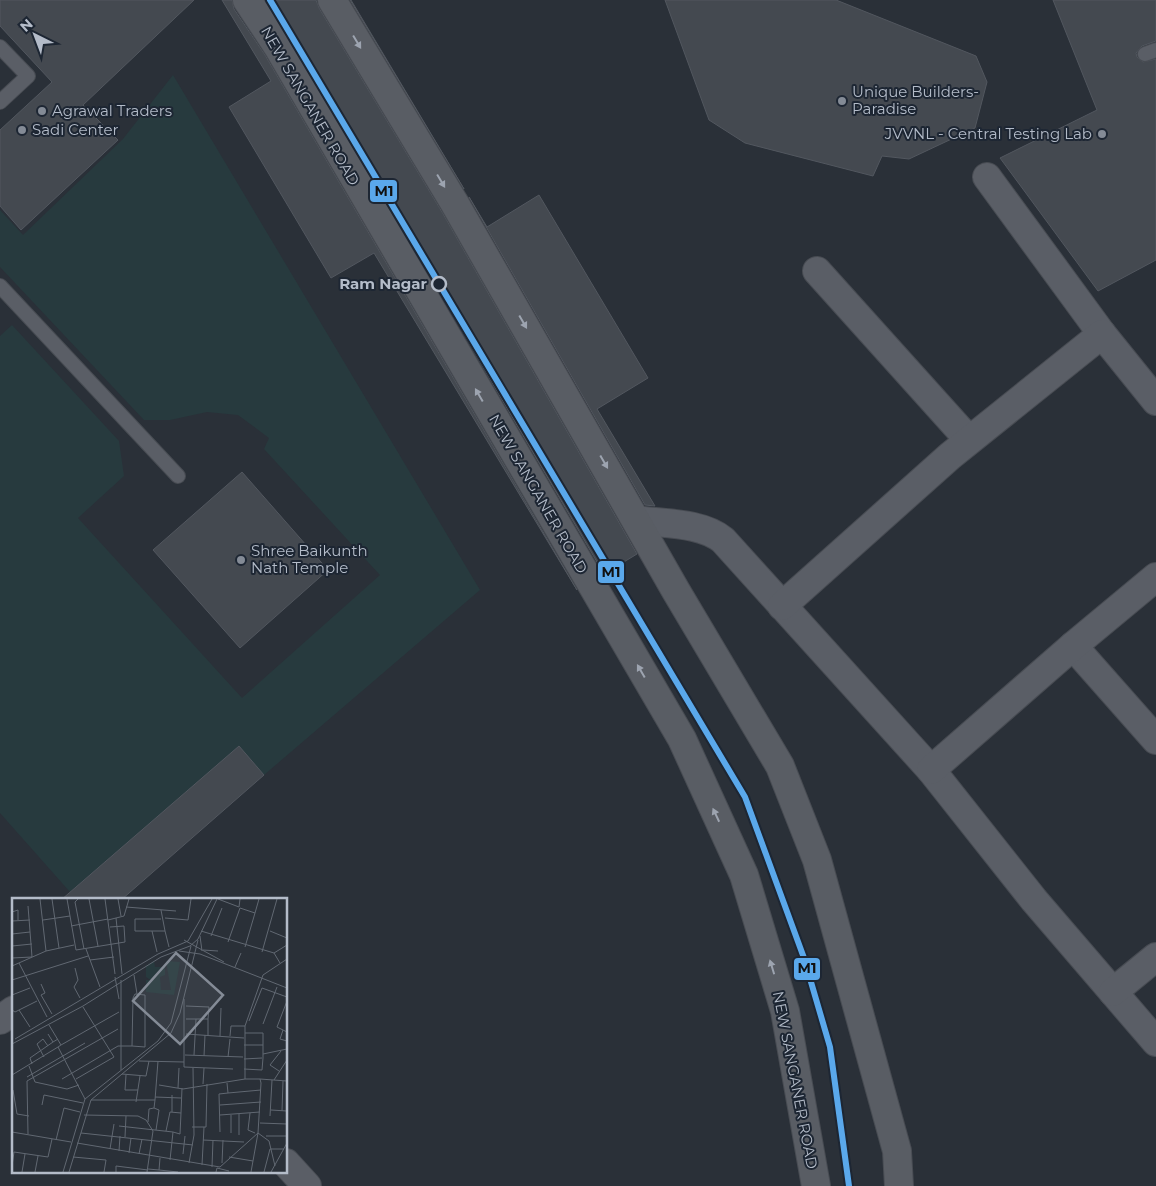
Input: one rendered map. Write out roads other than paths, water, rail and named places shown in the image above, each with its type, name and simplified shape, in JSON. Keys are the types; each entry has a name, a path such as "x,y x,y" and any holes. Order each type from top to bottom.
{"main road":[{"name":"NEW SANGANER ROAD","path":"247,0 278,47 682,739 744,876 785,1011 816,1186"},
{"path":"332,0 455,204 780,766 814,852 897,1151 899,1186"}],"street":[{"path":"987,177 1102,334 1156,401"},
{"path":"817,271 969,440"},
{"path":"782,606 969,440 1102,334"},
{"path":"637,520 702,529 715,534 931,770 1034,900 1156,1042"},
{"path":"931,770 1073,646 1156,577"},
{"path":"1073,646 1156,740"},
{"path":"1113,992 1156,957"},
{"path":"0,1020 12,1011"},
{"path":"288,1165 307,1186"}],"lane":[{"path":"0,47 28,76 0,102"},
{"path":"0,286 178,476"}],"place":[{"name":"Unique Builders- Paradise","path":"842,101"},
{"name":"Agrawal Traders","path":"42,111"},
{"name":"Sadi Center","path":"22,130"},
{"name":"JVVNL - Central Testing Lab","path":"1102,134"},
{"name":"Ram Nagar","path":"439,284"},
{"name":"Shree Baikunth Nath Temple","path":"241,560"}]}
